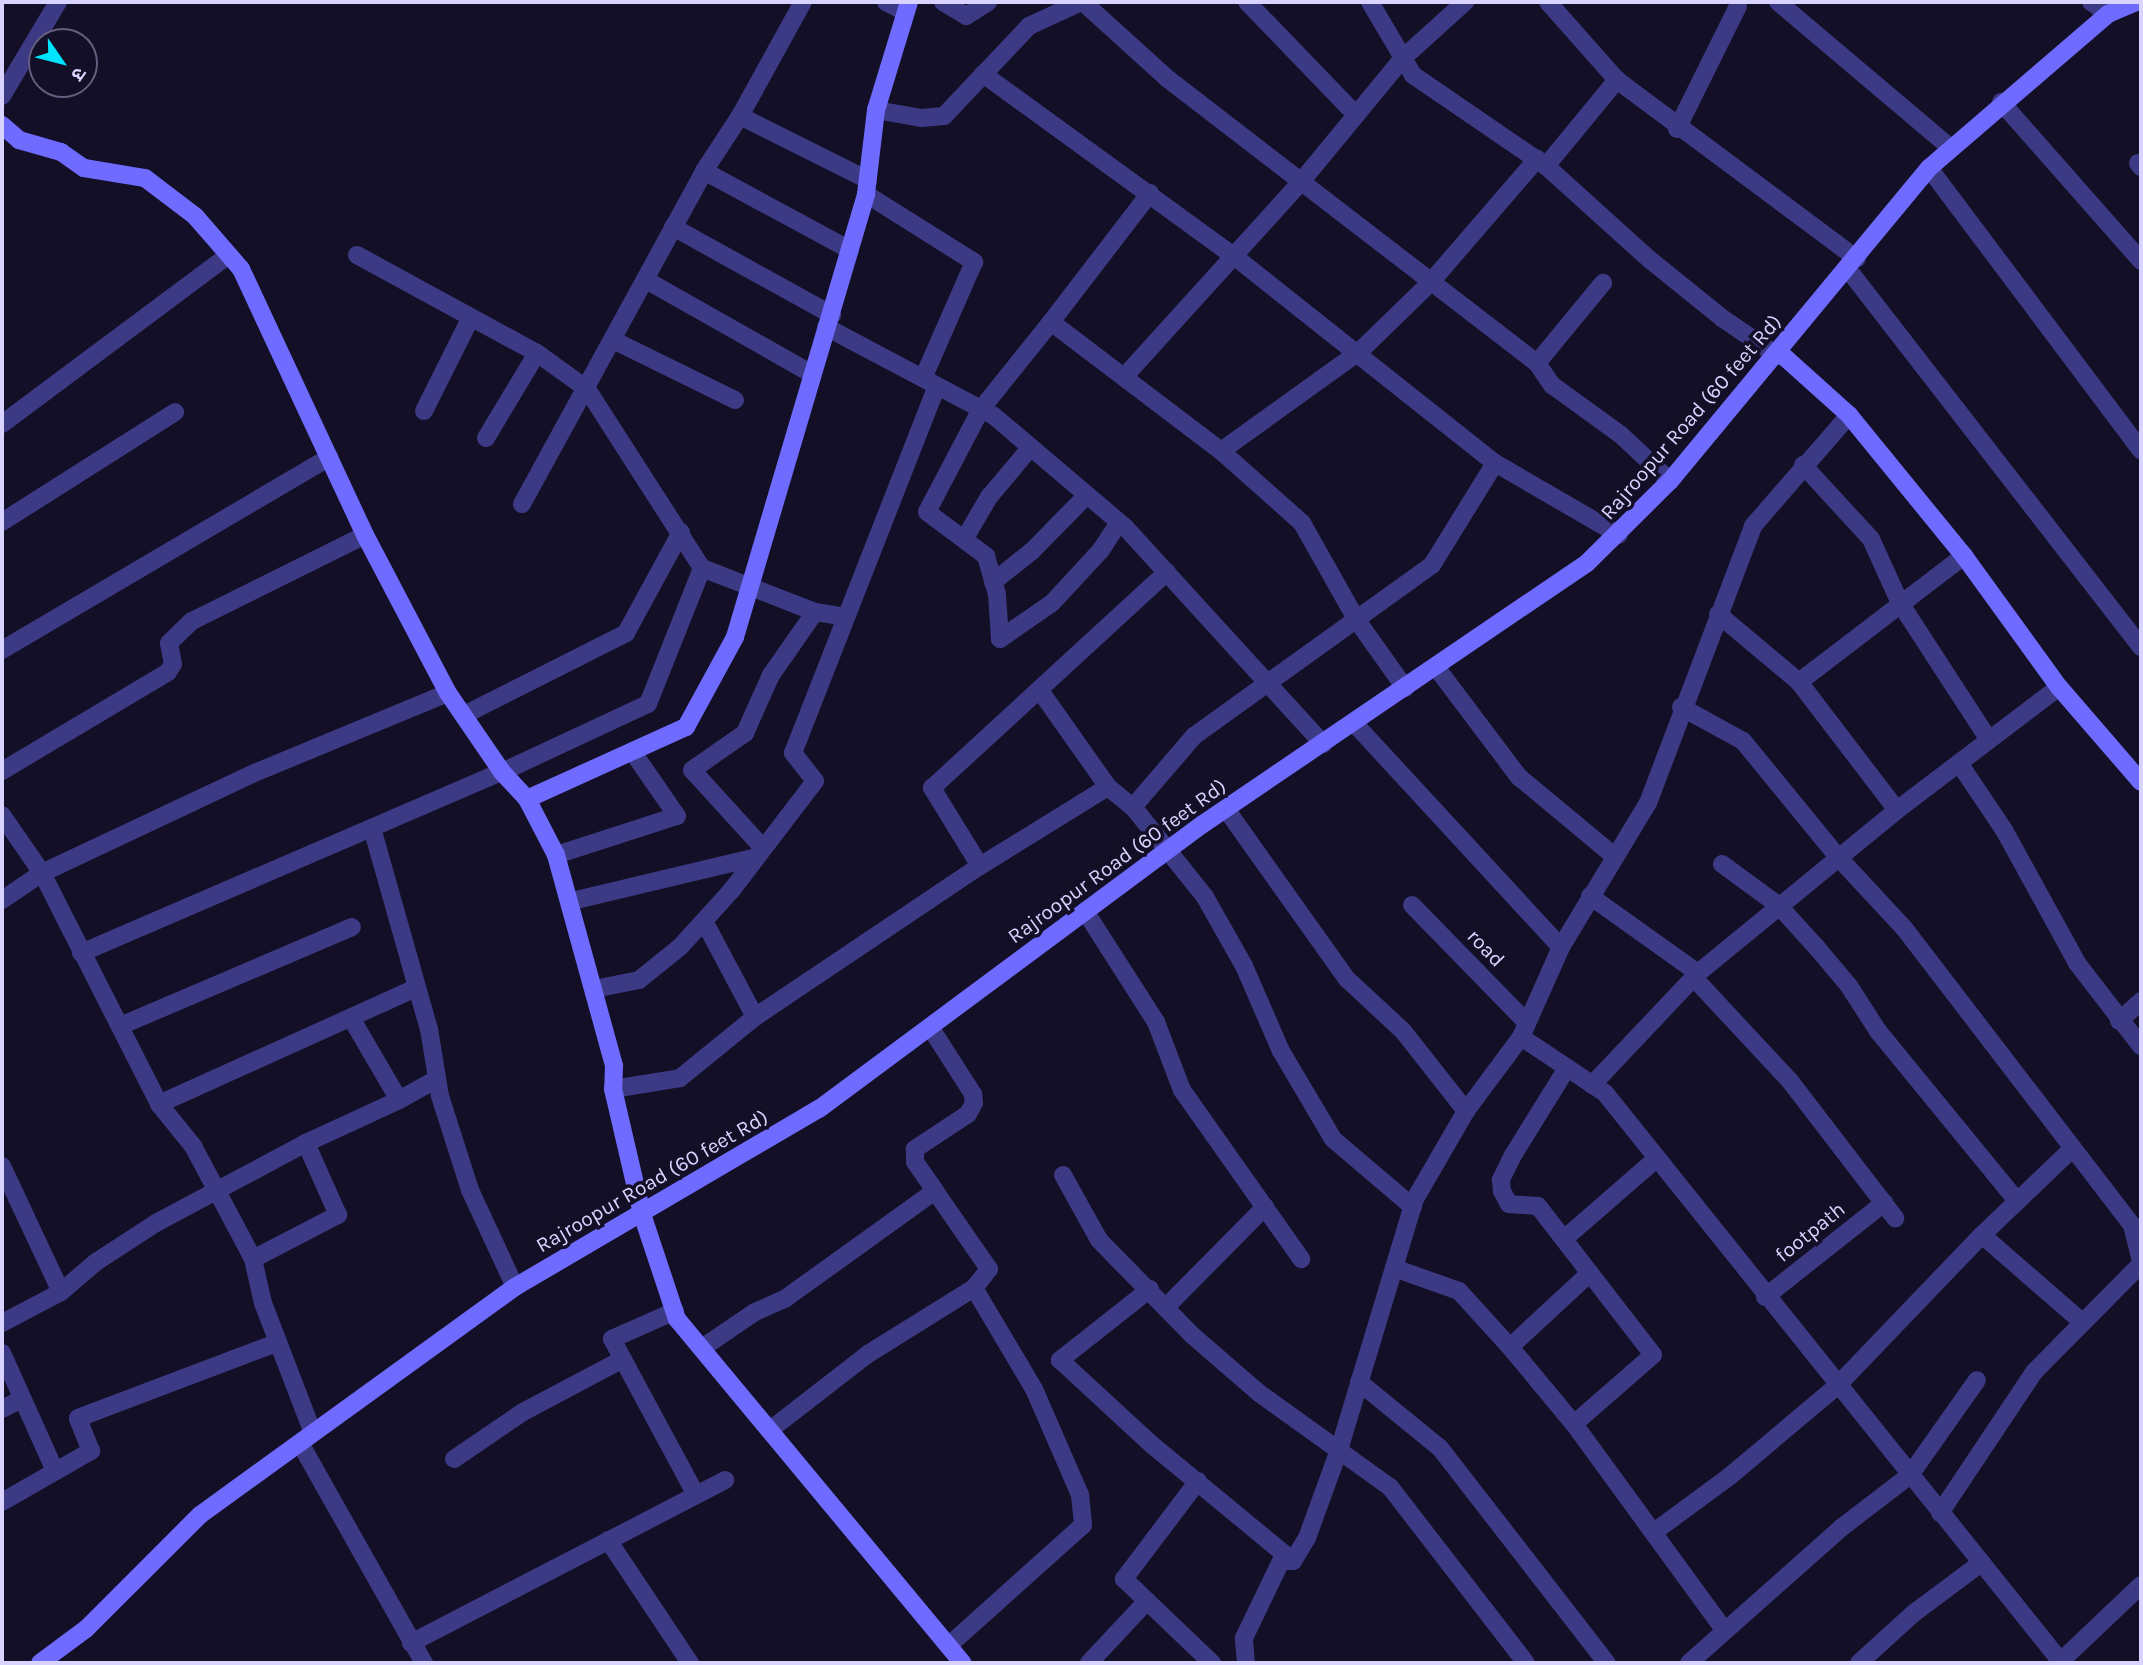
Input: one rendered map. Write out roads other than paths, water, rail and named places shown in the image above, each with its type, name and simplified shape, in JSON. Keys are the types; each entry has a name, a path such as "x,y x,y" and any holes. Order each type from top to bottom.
{"street":[{"path":"2,96 58,2"},
{"path":"522,504 704,171 740,116 803,2"},
{"path":"527,799 686,727 735,637 867,187 876,110 906,7 886,2"},
{"path":"943,2 966,16 988,2"},
{"path":"876,110 922,118 943,116 1029,26 1082,2 1168,79 1536,363 1552,385 1620,435 1670,481"},
{"path":"1247,2 1355,114"},
{"path":"1370,2 1413,75 1541,162 1649,259 1722,318 1779,354 1849,415 1964,556 2059,687 2141,782"},
{"path":"1124,377 1300,183 1403,58 1465,2"},
{"path":"1548,2 1617,80 1852,263 2141,647"},
{"path":"1778,2 1951,148"},
{"path":"2091,2 2108,14"},
{"name":"Rajroopur Road (60 feet Rd)","path":"40,1663 86,1629 200,1515 515,1287 819,1110 1226,808 1587,563 1619,535 1670,481 1779,354 1929,168 2001,102 2108,14 2136,2"},
{"path":"1677,129 1740,3"},
{"path":"983,74 1235,257 1359,352 1495,463 1619,535"},
{"path":"1221,452 1359,352 1430,283 1617,80"},
{"path":"2001,102 2141,261"},
{"path":"594,989 639,980 704,920 815,781 793,753 846,617 974,262 867,187 740,116"},
{"path":"2,125 19,140 61,152 84,168 145,178 195,216 241,269 365,535 448,693 502,772 527,799 556,855 572,901 614,1066 613,1089 642,1214 675,1311 702,1348 962,1663"},
{"path":"1929,168 2141,450"},
{"path":"704,171 850,250"},
{"path":"1119,522 1101,550 1052,603 1000,639 993,582 986,556 927,512 981,409 1150,193"},
{"path":"673,228 930,382 981,409 1031,447 1119,522 1323,744"},
{"path":"2,424 229,255"},
{"path":"357,255 537,353 587,389 702,568 751,584 815,612 846,617"},
{"path":"646,280 812,374"},
{"path":"1536,363 1603,283"},
{"path":"424,411 471,317"},
{"path":"1051,322 1221,452 1302,523 1356,619 1405,688"},
{"path":"613,340 735,400"},
{"path":"486,438 537,353"},
{"path":"2,522 175,412"},
{"path":"1293,1561 1307,1538 1339,1450 1413,1207 1466,1111 1524,1030 1561,947 1648,803 1681,707 1753,526 1849,415"},
{"path":"965,538 989,498 1031,447"},
{"path":"2,650 329,457"},
{"path":"1133,807 1194,736 1432,565 1495,463"},
{"path":"1803,465 1871,539 1900,603 1989,740"},
{"path":"993,582 1032,551 1087,495"},
{"path":"464,715 626,634 681,532"},
{"path":"2,771 168,672 173,664 169,643 192,621 365,535"},
{"path":"1799,682 1964,556"},
{"path":"81,953 502,772 648,704 702,568"},
{"path":"980,866 932,788 1041,692 1167,572"},
{"path":"760,853 692,771 745,733 771,675 815,612"},
{"path":"1718,614 1799,682 1897,810"},
{"path":"1436,667 1519,777 1614,856"},
{"path":"1592,1085 1696,975 1778,905 1897,810 2059,687"},
{"path":"1041,692 1108,787 1133,807 1205,897 1244,966 1281,1051 1333,1139 1413,1207"},
{"path":"2,900 41,873 252,774 448,693"},
{"path":"1681,707 1743,741 1838,857 1949,983 2071,1150 2133,1225 2141,1263 2034,1372 1940,1513"},
{"path":"1354,723 1561,947"},
{"path":"556,855 677,816 632,751"},
{"path":"1959,763 2004,830 2077,962 2119,1021 2141,1046"},
{"path":"613,1089 680,1079 755,1017 980,866 1108,787"},
{"path":"1226,808 1347,979 1404,1031 1466,1111"},
{"path":"2,815 41,873 159,1104 192,1146 253,1259 307,1438 411,1643 424,1663"},
{"path":"372,828 414,989 429,1029 438,1079 470,1190 515,1287"},
{"path":"572,901 760,853"},
{"path":"1722,863 1778,905 1849,986 1878,1031 2017,1201"},
{"path":"1590,897 1696,975 1790,1082 1895,1218"},
{"name":"road","path":"1412,905 1524,1030 1567,1068 1605,1093 1655,1160 2061,1662"},
{"path":"1085,911 1156,1022 1182,1090 1301,1259"},
{"path":"704,920 755,1017"},
{"path":"120,1026 352,927"},
{"path":"159,1104 414,989"},
{"path":"2119,1021 2141,1001"},
{"path":"351,1017 399,1100"},
{"path":"770,1430 868,1354 974,1288 989,1269 915,1161 915,1149 968,1114 974,1103 973,1094 930,1027"},
{"path":"1567,1068 1502,1180 1509,1204 1538,1206 1653,1355 1574,1424"},
{"path":"2,1324 61,1292 126,1243 218,1191 306,1143 438,1079"},
{"path":"253,1259 338,1215 306,1143"},
{"path":"1654,1532 1730,1476 1837,1386 1982,1235 2071,1150"},
{"path":"1564,1239 1655,1160"},
{"path":"2,1166 61,1292"},
{"path":"1063,1175 1099,1240 1166,1307 1259,1394 1390,1487 1526,1663"},
{"path":"702,1348 755,1312 786,1298 936,1191"},
{"name":"footpath","path":"1765,1297 1884,1203"},
{"path":"1166,1307 1265,1207"},
{"path":"1982,1235 2082,1322"},
{"path":"1394,1268 1458,1291 1510,1347 1574,1424 1724,1630"},
{"path":"1510,1347 1590,1273"},
{"path":"947,1646 1083,1525 1080,1495 1034,1389 974,1288"},
{"path":"1150,1289 1060,1360 1293,1561"},
{"path":"675,1311 612,1339 696,1495"},
{"path":"2,1502 91,1451 78,1418 277,1343"},
{"path":"2,1353 54,1471"},
{"path":"453,1459 523,1412 623,1359"},
{"path":"1689,1663 1841,1528 1910,1475 1977,1380"},
{"path":"1359,1382 1440,1448 1607,1663"},
{"path":"2,1409 22,1399"},
{"path":"411,1643 725,1480"},
{"path":"1198,1481 1124,1579 1212,1663"},
{"path":"608,1540 690,1663"},
{"path":"1246,1663 1244,1638 1281,1560 1293,1561"},
{"path":"1859,1663 1914,1613 1980,1563"},
{"path":"2061,1662 2141,1585"},
{"path":"1089,1663 1147,1601"}]}
